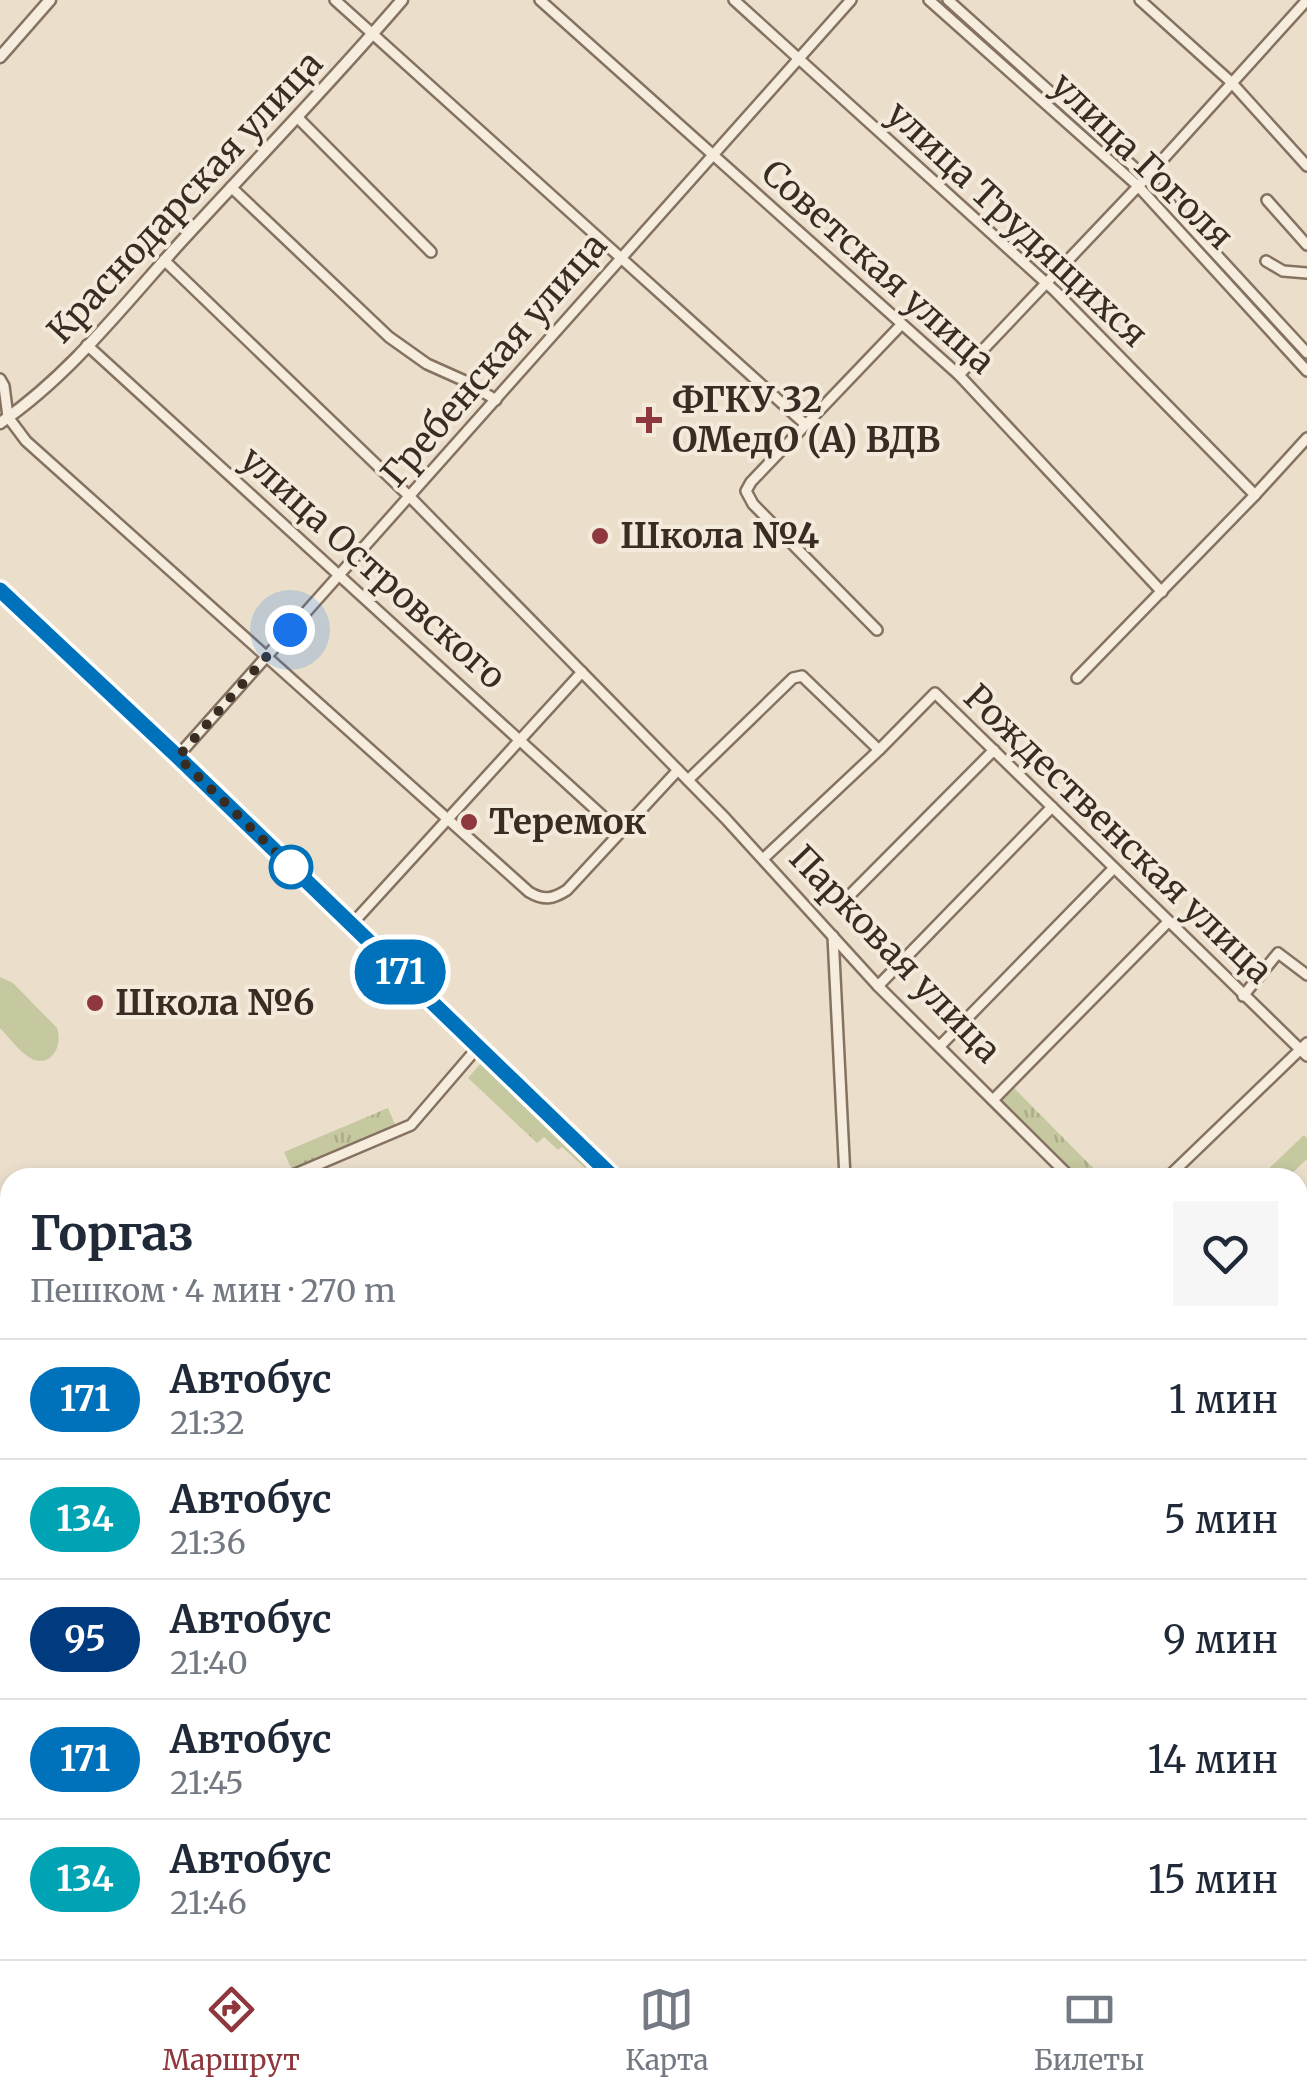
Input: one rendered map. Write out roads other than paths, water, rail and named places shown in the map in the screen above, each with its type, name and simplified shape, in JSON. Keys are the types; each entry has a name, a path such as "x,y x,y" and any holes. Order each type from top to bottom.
{"street":[{"path":"0,57 50,0"},
{"path":"335,0 805,424"},
{"name":"Краснодарская улица","path":"4,420 48,386 87,345 402,0"},
{"name":"Советская улица","path":"540,0 960,375 1162,592"},
{"name":"улица Трудящихся","path":"734,0 1046,283 1255,495"},
{"name":"Гребенская улица","path":"178,757 852,0"},
{"name":"улица Гоголя","path":"929,0 1142,182 1307,371"},
{"name":"улица Гоголя","path":"948,0 1142,182 1307,353"},
{"path":"1140,0 1232,82 1307,166"},
{"path":"960,375 1307,0"},
{"path":"297,118 430,252"},
{"path":"232,186 389,338 427,364 496,400"},
{"path":"1267,200 1307,244"},
{"name":"Парковая улица","path":"164,260 410,497 688,780 878,986 1061,1168"},
{"path":"1266,261 1283,271 1307,273"},
{"path":"877,630 753,504 746,491 901,325"},
{"name":"улица Островского","path":"87,345 620,832"},
{"path":"0,379 4,386 4,420 529,892 540,898 554,898 567,890 678,770"},
{"path":"1077,678 1307,438"},
{"path":"0,590 604,1168"},
{"path":"351,924 582,672"},
{"path":"688,780 793,678 802,676 878,750 763,859"},
{"name":"Рождественская улица","path":"878,750 935,693 1243,996 1305,1050"},
{"path":"844,900 994,750"},
{"path":"878,986 1052,807"},
{"path":"940,1046 1113,868"},
{"path":"994,1100 1168,922"},
{"path":"833,936 845,1168"},
{"name":"Рождественская улица","path":"1243,996 1278,953 1307,975"},
{"path":"310,1168 411,1126 478,1047"},
{"path":"1179,1168 1305,1050"}],"place":[{"name":"ФГКУ 32 ОМедО (А) ВДВ","path":"649,420"},
{"name":"Школа №4","path":"600,536"},
{"name":"Теремок","path":"469,822"},
{"name":"Школа №6","path":"95,1003"}]}
